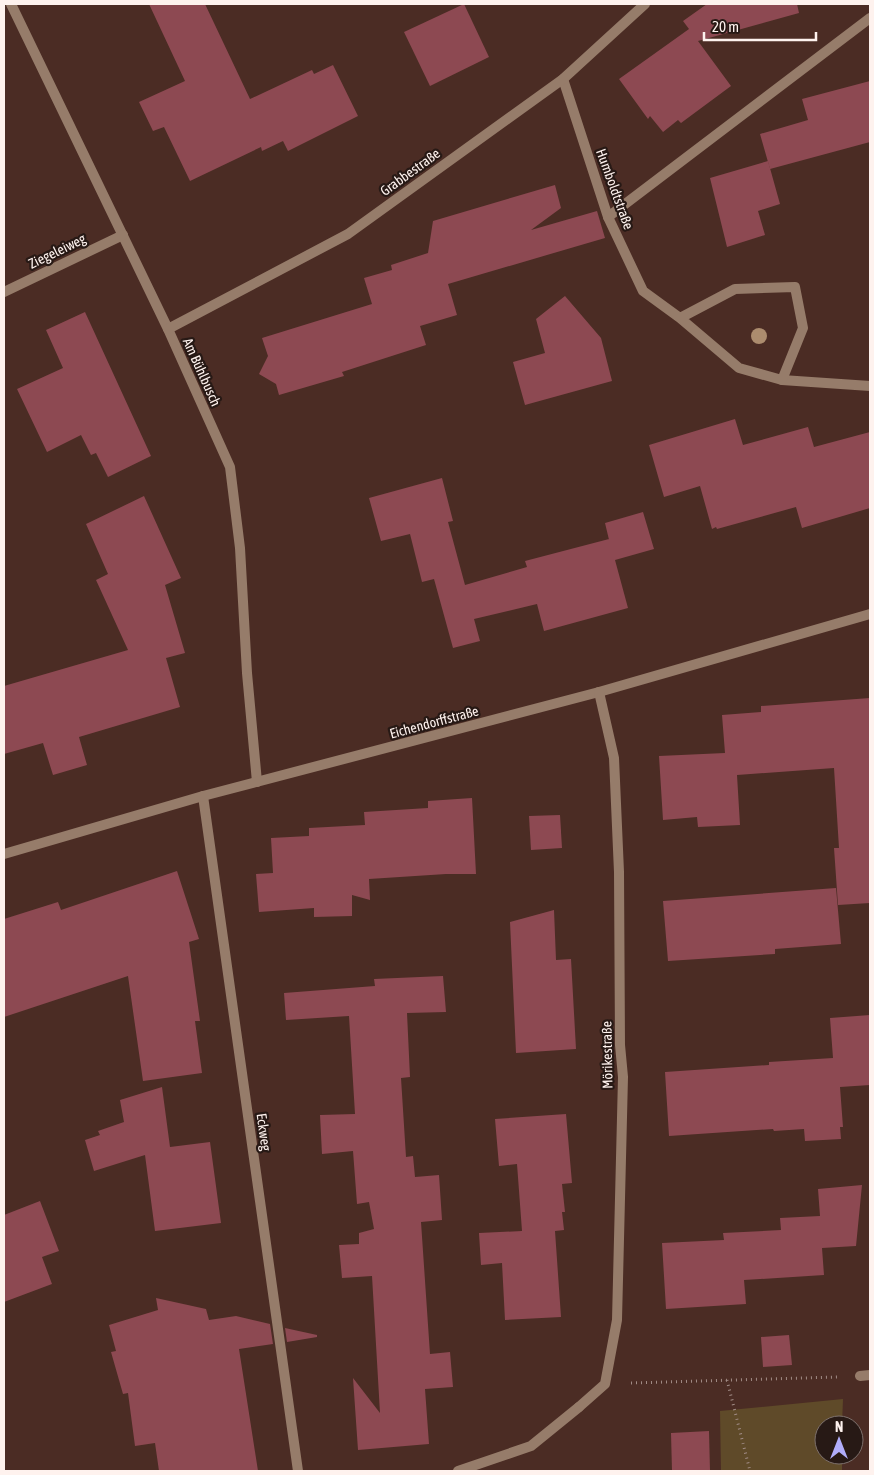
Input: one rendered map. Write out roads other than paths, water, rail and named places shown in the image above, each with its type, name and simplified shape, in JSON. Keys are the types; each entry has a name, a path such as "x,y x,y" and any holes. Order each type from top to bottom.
{"street":[{"name":"Am Bühlbusch","path":"11,4 168,329 230,467 240,548 246,673 257,782"},
{"name":"Grabbestraße","path":"168,329 348,234 563,79 645,4"},
{"path":"608,217 870,18"},
{"name":"Humboldtstraße","path":"563,79 608,217 643,290 680,318 739,368 782,380 870,386"},
{"name":"Ziegeleiweg","path":"4,292 123,235"},
{"path":"680,318 735,289 795,287 803,328 782,380"},
{"name":"Eichendorffstraße","path":"4,854 203,796 599,692 870,614"},
{"name":"Mörikestraße","path":"458,1471 531,1446 605,1384 617,1320 622,1077 620,1045 619,872 614,758 599,692"},
{"name":"Eckweg","path":"203,796 298,1471"}]}
